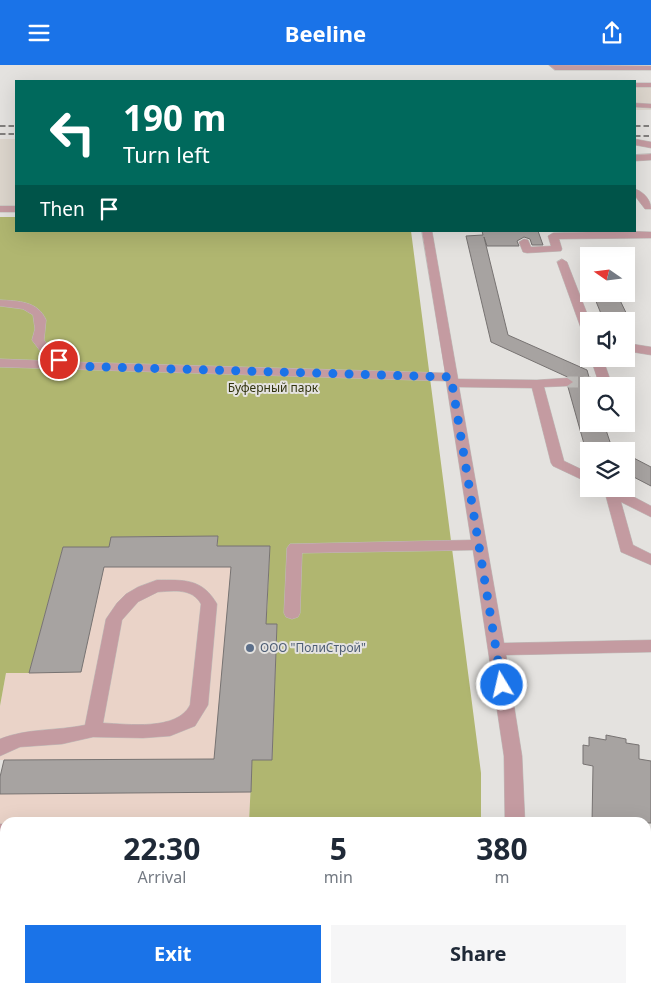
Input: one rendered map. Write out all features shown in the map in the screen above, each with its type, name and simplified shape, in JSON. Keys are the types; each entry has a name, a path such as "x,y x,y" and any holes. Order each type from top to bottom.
{"street":[{"path":"554,67 651,68"},
{"path":"636,85 651,85"},
{"path":"636,93 651,93"},
{"path":"636,105 651,105"},
{"path":"636,142 651,145"},
{"path":"636,159 651,157"},
{"path":"636,193 642,196 649,207"},
{"path":"636,207 649,207"},
{"path":"0,209 15,209"},
{"path":"427,232 497,649 513,756 515,817"},
{"path":"524,242 527,250 557,249 553,236 626,233 651,235"},
{"path":"562,261 581,312"},
{"path":"0,303 26,305 40,317 42,326 38,340 48,353 71,366"},
{"path":"635,348 651,351"},
{"path":"0,363 537,383 567,382"},
{"path":"537,383 558,463 580,474"},
{"path":"612,497 626,548 651,560"},
{"path":"623,497 651,512"},
{"path":"292,613 295,549 480,545"},
{"path":"0,748 7,743 19,740 60,737 93,730 163,729 188,723 199,705 209,604 206,596 198,590 186,586 157,586 142,591 121,608 114,619 93,730"},
{"path":"497,649 651,646"}],"shaded area":[{"path":"636,83 651,83 651,110 636,110"},
{"path":"0,139 15,139 15,207 0,206"},
{"path":"218,536 217,550 270,546 267,612 260,624 277,624 272,760 252,760 249,817 0,817 0,794 4,760 0,760 0,706 6,673 29,672 63,547 109,547 111,537"}],"green space":[{"name":"Буферный парк","path":"0,217 15,217 15,232 411,232 481,773 481,817 249,817 252,760 272,760 277,624 260,624 267,612 270,546 217,550 218,536 112,537 109,547 63,547 29,673 6,673 0,706"}],"building":[{"path":"482,232 538,232 543,245 532,245 530,239 524,237 517,241 519,246 487,246 484,237 508,335 587,370 589,377 580,377 580,430 568,387 574,384 574,380 491,342 466,236 483,235"},
{"path":"597,303 621,303 626,312 600,312"},
{"path":"581,432 607,432 610,442 583,442"},
{"path":"635,459 651,467 651,486 635,478"},
{"name":"ООО \"ПолиСтрой\"","path":"218,536 217,546 270,546 266,624 277,624 272,760 252,760 251,792 0,794 0,777 4,760 214,759 231,567 104,567 81,672 29,673 63,547 109,547 111,537"},
{"path":"606,735 626,739 626,743 639,745 639,759 651,761 651,817 592,817 593,766 583,764 583,745 589,746 589,737 606,740"}],"tunnel":[{"path":"567,382 580,382"}],"railway":[{"path":"0,126 15,126"},
{"path":"636,126 651,126"},
{"path":"0,134 15,134"},
{"path":"636,136 651,136"}],"place":[{"name":"ООО \"ПолиСтрой\"","path":"250,648"}],"route":[{"path":"59,360 71,366 451,377 502,685"}]}
